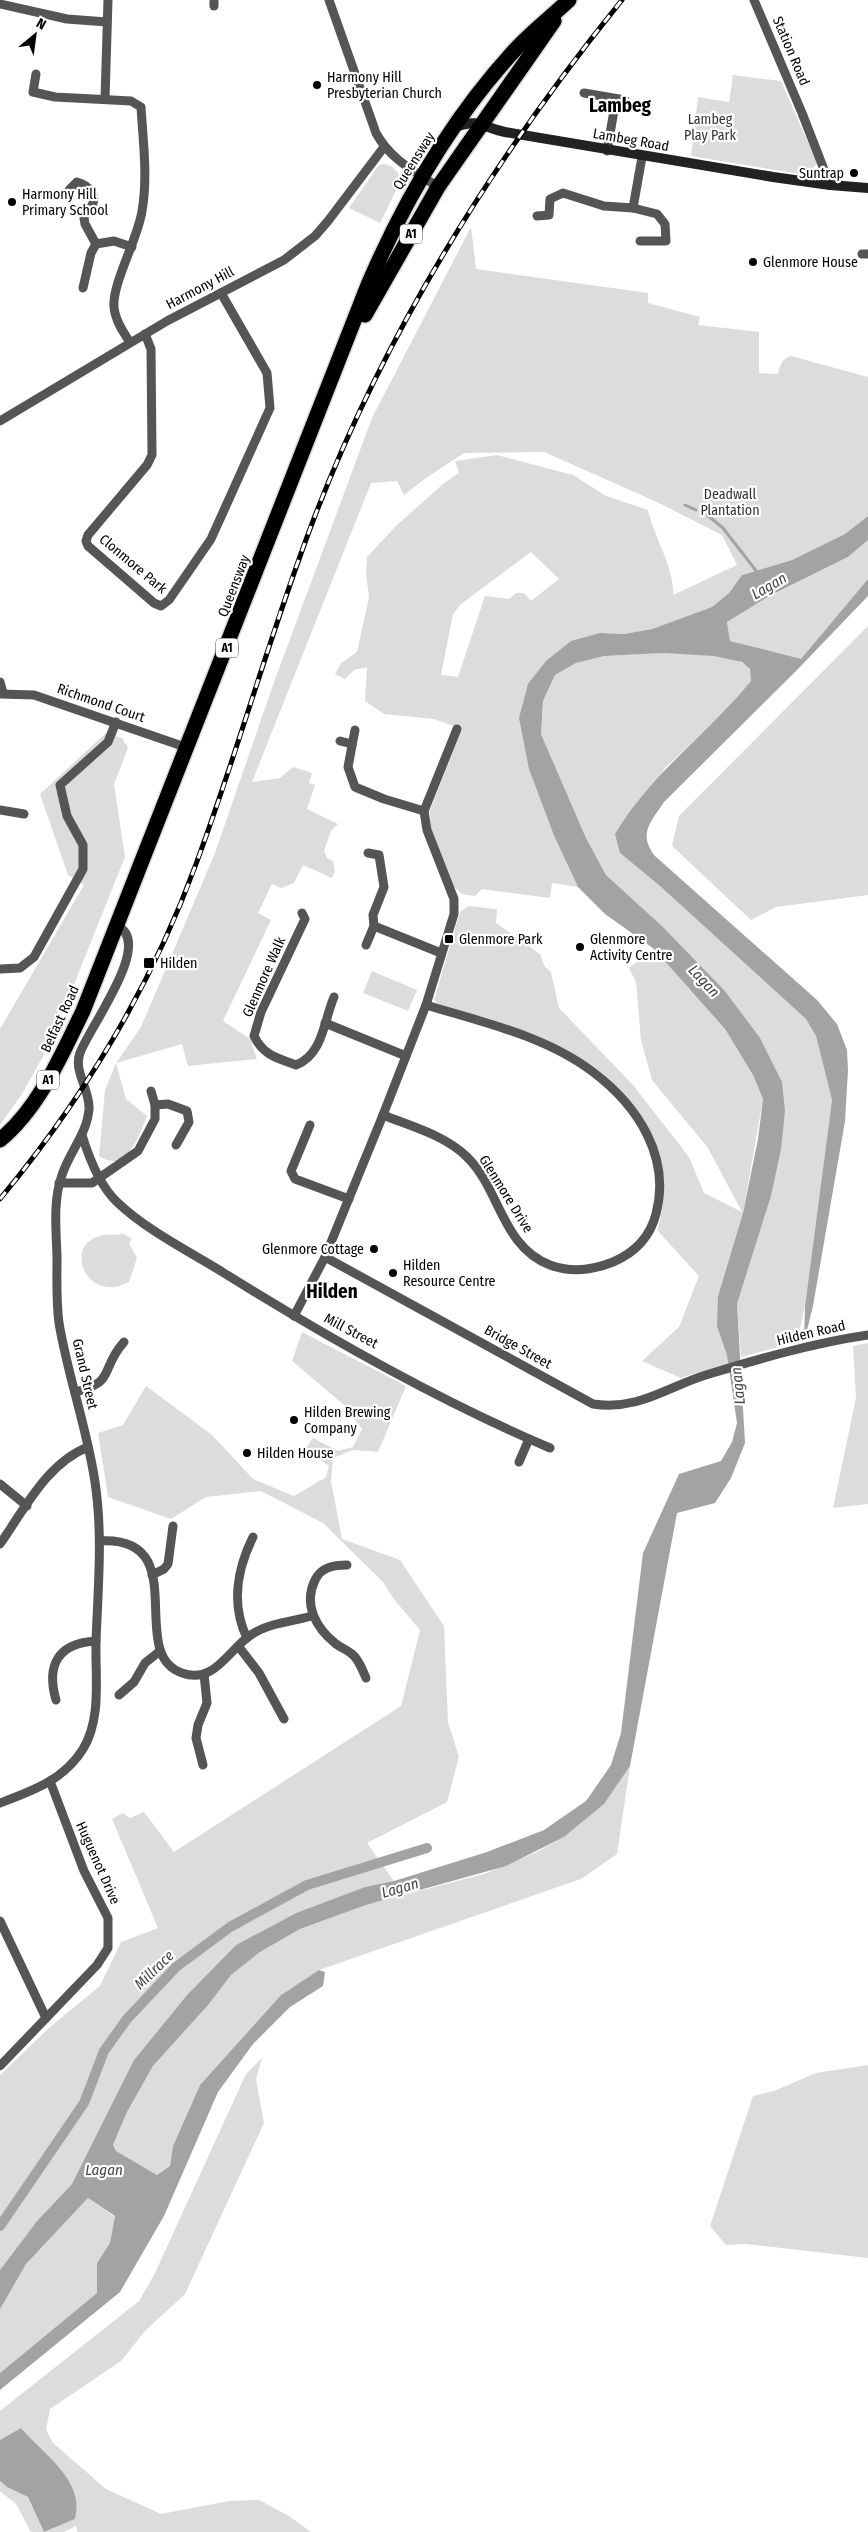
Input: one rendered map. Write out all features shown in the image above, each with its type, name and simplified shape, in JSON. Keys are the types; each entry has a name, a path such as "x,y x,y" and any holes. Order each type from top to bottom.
{"highway":[{"name":"Queensway","path":"116,926 188,748 376,265 422,177 472,102 514,51 568,1"},
{"name":"Queensway","path":"336,369 438,187 479,123 568,1"},
{"name":"Belfast Road","path":"0,1140 21,1118 55,1068 83,1011 116,926"}],"main road":[{"path":"455,127 469,122 479,123 472,102"},
{"name":"Lambeg Road","path":"479,123 505,132 642,157 830,186 868,188"}],"street":[{"path":"105,99 108,0"},
{"path":"329,0 376,133 384,147 398,161 438,187"},
{"name":"Station Road","path":"754,0 802,113 830,186"},
{"path":"0,4 67,19 107,22"},
{"path":"36,74 33,92 55,97 131,102 141,107 145,170 142,211 132,247 118,283 114,307 120,326 130,342"},
{"path":"584,93 621,100 608,150"},
{"name":"Harmony Hill","path":"0,421 130,342 284,260 315,236 384,147"},
{"path":"633,208 642,157"},
{"path":"69,190 76,182 88,186 92,192 94,198 84,218 85,224 96,244"},
{"path":"537,216 549,215 550,199 563,193 604,206 633,208 657,214 665,224 666,240 640,241"},
{"path":"96,244 114,241 132,247"},
{"path":"83,288 91,253 96,244"},
{"name":"Clonmore Park","path":"145,334 150,349 152,455 147,465 88,535 86,541 88,546 154,603 161,606 169,600 211,539 270,408 267,373 221,293"},
{"name":"Richmond Court","path":"0,682 2,693 34,695 188,748"},
{"path":"0,969 20,968 34,957 82,869 83,845 67,816 60,785 108,742 116,722"},
{"path":"294,1316 325,1257 383,1115 426,1005 454,914 454,900 427,830 424,812 457,729"},
{"path":"355,730 348,767 356,787 370,795 424,812"},
{"path":"340,741 352,744"},
{"path":"0,810 24,814"},
{"path":"366,945 374,926 373,915 384,887 379,855 368,853"},
{"name":"Glenmore Walk","path":"302,912 305,919 262,1012 254,1036 264,1052 296,1065 307,1061 316,1050 326,1023"},
{"name":"Grand Street","path":"0,1803 50,1781 64,1771 81,1752 91,1729 96,1700 100,1541 95,1482 63,1343 58,1305 56,1202 59,1183 67,1162 82,1135 88,1117 89,1095 78,1068 78,1060 128,956 128,938 122,928 116,926"},
{"path":"374,926 441,953"},
{"path":"334,996 326,1023 406,1056"},
{"name":"Glenmore Drive","path":"383,1115 438,1138 467,1157 484,1181 512,1233 534,1257 551,1265 574,1270 600,1267 628,1256 644,1240 654,1221 661,1194 661,1176 656,1154 651,1141 629,1107 604,1081 593,1071 550,1046 486,1023 426,1005"},
{"path":"59,1183 92,1183 138,1151 155,1119 152,1090"},
{"path":"155,1105 168,1104 187,1111 189,1122 176,1145"},
{"path":"310,1125 291,1171 292,1175 295,1179 348,1199"},
{"name":"Mill Street","path":"82,1135 100,1177 116,1201 128,1211 294,1316 444,1397 550,1448"},
{"name":"Bridge Street","path":"325,1257 593,1404 626,1406 658,1396 707,1374 761,1359"},
{"name":"Hilden Road","path":"761,1359 810,1345 868,1335"},
{"path":"75,1392 96,1386 104,1380 110,1359 124,1342"},
{"path":"519,1462 529,1439"},
{"path":"0,1544 58,1465 75,1452 88,1447"},
{"path":"0,1484 27,1506"},
{"path":"152,1575 164,1569 168,1564 169,1544 174,1526"},
{"path":"248,1638 238,1616 237,1593 243,1559 253,1537"},
{"path":"100,1541 118,1541 132,1544 142,1554 152,1575 160,1651 166,1662 176,1671 190,1675 204,1674 224,1662 248,1638 260,1630 312,1616"},
{"path":"347,1565 335,1565 327,1568 316,1578 313,1585 312,1616 331,1639 356,1659 366,1678"},
{"path":"56,1700 51,1679 54,1663 76,1644 96,1641"},
{"path":"239,1647 259,1674 284,1719"},
{"path":"119,1694 134,1682 146,1663 160,1651"},
{"path":"203,1765 196,1738 198,1725 207,1703 204,1674"},
{"name":"Huguenot Drive","path":"0,2066 104,1957 110,1934 106,1913 84,1871 50,1781"},
{"path":"0,1921 46,2018"}],"green space":[{"name":"Lambeg Play Park","path":"733,75 781,81 817,163 807,175 691,156 698,97 729,102"},
{"path":"382,164 394,169 401,180 380,223 349,208 378,166"},
{"name":"Deadwall Plantation","path":"471,227 476,269 648,293 648,303 700,317 698,325 759,332 759,373 778,374 782,362 785,358 791,356 868,377 868,516 845,534 792,560 742,575 729,593 712,607 652,629 624,634 600,633 528,684 555,838 578,887 552,883 550,898 482,889 475,896 462,894 454,887 431,828 430,810 462,729 434,719 384,714 365,701 367,667 354,670 345,679 335,674 341,663 357,652 369,598 366,572 367,557 396,526 444,483 459,473 455,461 497,455 573,475 606,496 648,510 668,564 673,585 673,595 737,565 722,535 657,502 544,452 464,453 404,495 397,481 371,483 252,782 280,778 293,767 312,773 309,783 315,785 307,809 338,824 331,831 324,851 327,858 333,861 335,871 332,878 303,865 294,883 281,888 272,884 258,913 271,920 223,1021 250,1039 257,1059 188,1066 182,1044 116,1063 141,1027 215,853 273,685 372,418","holes":["531,552 559,579 531,601 524,593 516,593 509,599 485,596 458,677 441,675 453,614 461,604"]},
{"path":"868,540 868,579 801,660 730,641 727,622 771,595 848,557"},
{"path":"868,626 868,895 776,907 751,920 672,846 679,816"},
{"path":"663,653 696,654 736,660 745,664 750,670 751,681 734,703 665,768 620,853 660,886 806,1019 816,1036 832,1100 805,1306 797,1342 741,1357 737,1304 771,1196 785,1111 724,990 662,926 606,875 586,838 541,734 543,701 555,675 576,663 604,656"},
{"path":"106,733 122,738 128,748 114,784 125,857 51,1042 22,1094 0,1125 0,1029 84,885 68,875 40,794"},
{"path":"468,906 497,909 496,923 540,954 545,967 551,972 559,1008 633,1085 689,1157 704,1193 742,1212 708,1148 652,1080 641,1040 636,982 629,968 654,949 725,1029 753,1075 763,1099 743,1213 718,1296 729,1363 681,1378 642,1361 679,1327 699,1276 657,1230 663,1206 664,1182 660,1159 652,1136 640,1115 625,1096 608,1078 589,1063 566,1049 491,1019 453,1011 439,1005 434,1000 460,912"},
{"path":"372,971 417,990 408,1011 363,993"},
{"path":"116,1063 126,1099 147,1116 130,1151 117,1161 108,1161 99,1156 105,1090"},
{"path":"122,1233 132,1239 129,1243 137,1258 129,1282 112,1287 99,1285 88,1277 82,1266 82,1254 87,1243 100,1236 120,1235"},
{"path":"302,1332 406,1386 378,1452 353,1450 333,1458 331,1481 342,1539 400,1560 444,1626 448,1722 459,1757 447,1802 367,1843 394,1881 365,1887 296,1913 236,1945 187,1995 134,2060 72,2184 37,2221 0,2270 0,2075 50,2027 100,1986 121,1942 158,1928 112,1819 123,1813 130,1818 144,1812 174,1852 401,1706 420,1630 393,1598 383,1582 323,1523 261,1491 206,1497 171,1519 108,1497 98,1433 123,1425 146,1386 212,1435 253,1479 294,1496 326,1477 329,1466 305,1449 313,1438 338,1451 353,1447 362,1429 344,1405 292,1361"},
{"path":"868,1343 868,1504 833,1508 856,1398 853,1346"},
{"path":"630,1766 617,1854 581,1879 319,1970 281,1995 200,2085 173,2146 170,2166 157,2175 116,2151 113,2145 127,2112 153,2066 209,2004 231,1975 260,1952 300,1929 366,1905 484,1874 537,1852 564,1837 604,1804"},
{"path":"262,2058 256,2079 264,2123 185,2294 145,2331 121,2361 50,2409 46,2430 53,2443 106,2489 161,2514 229,2501 259,2500 289,2516 311,2532 78,2532 76,2526 64,2532 44,2532 75,2519 30,2439 21,2428 0,2440 0,2411 139,2301 154,2275 246,2074"},
{"path":"868,2065 868,2258 746,2244 726,2245 710,2226 753,2096 774,2091 816,2073"},
{"path":"88,2198 115,2217 110,2243 97,2263 97,2293 0,2373 0,2309 2,2303 26,2264"},
{"path":"0,2481 7,2487 28,2497 44,2532 31,2532 16,2504 0,2491"}],"water":[{"name":"Lagan","path":"868,516 868,540 848,557 771,595 727,622 730,641 801,659 868,579 868,596 797,670 664,802 651,823 647,835 647,841 655,856 817,1000 837,1024 847,1050 848,1070 845,1121 813,1306 804,1342 805,1306 832,1100 816,1036 806,1019 660,886 620,853 615,834 646,791 734,701 751,681 750,669 742,662 714,656 663,653 604,656 576,663 555,675 543,701 541,734 586,838 606,875 662,926 724,990 760,1038 782,1082 785,1111 781,1149 771,1196 737,1304 745,1443 731,1478 715,1503 677,1513 630,1766 604,1804 564,1837 506,1866 366,1905 300,1929 260,1952 231,1975 209,2004 153,2066 127,2112 113,2145 116,2151 157,2175 170,2166 173,2146 200,2085 281,1995 319,1970 325,1972 323,1986 290,2007 253,2044 218,2092 164,2216 120,2292 0,2390 0,2373 97,2293 97,2263 110,2243 115,2216 88,2198 26,2264 0,2309 0,2270 37,2221 72,2184 134,2060 187,1995 236,1945 296,1913 365,1887 394,1881 487,1852 544,1830 586,1801 611,1765 621,1733 643,1553 679,1474 721,1461 732,1442 737,1423 727,1355 717,1326 718,1296 743,1213 758,1139 763,1099 753,1075 725,1029 654,949 605,914 578,887 555,838 529,769 519,718 528,684 546,661 571,641 600,633 624,634 652,629 712,607 729,593 742,575 792,560 845,534"},
{"path":"21,2428 68,2480 74,2492 77,2505 75,2519 44,2532 28,2497 7,2487 0,2481 0,2440"}],"waterway":[{"path":"685,505 696,510"},
{"path":"707,515 723,528 757,572"},
{"name":"Millrace","path":"0,2226 84,2103 104,2051 127,2019 176,1967 230,1927 307,1885 427,1848"}],"railway":[{"path":"0,1199 59,1122 87,1081 136,998 158,954 196,864 226,779 282,606 313,521 342,451 374,382 409,314 487,184 530,121 622,0"}],"place":[{"name":"Harmony Hill Presbyterian Church","path":"317,85"},
{"name":"Suntrap","path":"854,173"},
{"name":"Harmony Hill Primary School","path":"12,202"},
{"name":"Glenmore House","path":"753,262"},
{"name":"Glenmore Park","path":"449,939"},
{"name":"Glenmore Activity Centre","path":"580,947"},
{"name":"Hilden","path":"149,963"},
{"name":"Glenmore Cottage","path":"374,1249"},
{"name":"Hilden Resource Centre","path":"393,1273"},
{"name":"Hilden Brewing Company","path":"294,1420"},
{"name":"Hilden House","path":"247,1453"}],"district":[{"name":"Lambeg","path":"620,105"},
{"name":"Hilden","path":"332,1291"}]}
